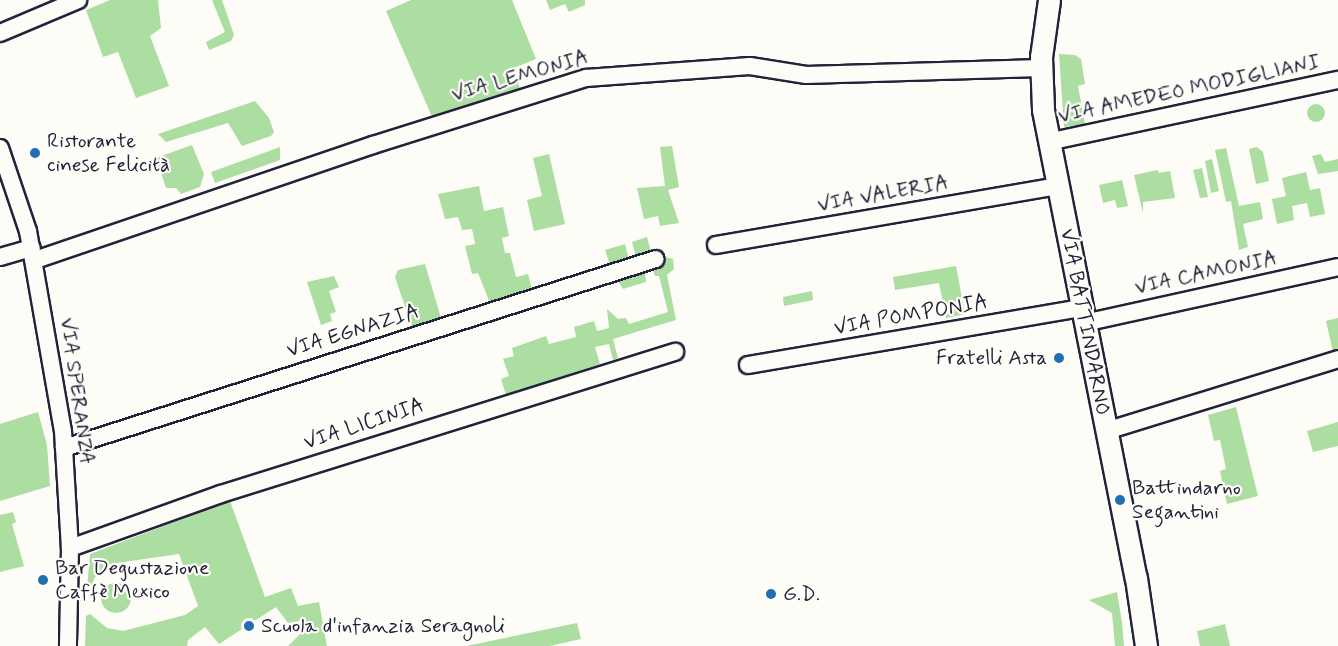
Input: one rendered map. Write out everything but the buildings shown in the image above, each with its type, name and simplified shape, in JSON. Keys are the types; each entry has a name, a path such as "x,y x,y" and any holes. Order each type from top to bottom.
{"street":[{"path":"0,33 78,0"},
{"name":"VIA BATTINDARNO","path":"1049,0 1041,68 1048,141 1146,645"},
{"name":"VIA LEMONIA","path":"0,257 34,254 586,78 750,66 806,75 1041,68"},
{"name":"VIA AMEDEO MODIGLIANI","path":"1048,141 1338,80"},
{"name":"VIA SPERANZA","path":"0,148 15,182 34,254 64,448 70,548 68,646"},
{"name":"VIA VALERIA","path":"717,245 1058,186"},
{"name":"VIA EGNAZIA","path":"64,448 656,259"},
{"name":"VIA CAMONIA","path":"1083,315 1338,267"},
{"name":"VIA POMPONIA","path":"748,365 1083,315"},
{"name":"VIA LICINIA","path":"70,548 232,490 675,352"},
{"path":"1106,431 1338,359"}],"green space":[{"path":"110,0 158,0 161,28 150,36 169,86 136,98 118,52 103,57 86,10"},
{"path":"212,0 222,0 234,35 231,41 209,50 206,42 225,32"},
{"path":"411,0 512,0 536,59 514,68 520,89 433,119 386,11"},
{"path":"546,0 585,0 585,5 569,12 565,4 550,10"},
{"path":"1059,54 1075,55 1081,59 1085,84 1078,86 1085,124 1064,127"},
{"path":"255,101 269,118 274,132 271,136 242,146 228,123 166,142 158,134"},
{"path":"1316,104 1322,107 1325,113 1322,119 1316,122 1310,119 1307,113 1310,107"},
{"path":"192,145 204,174 200,187 181,194 176,188 166,188 156,158"},
{"path":"672,146 679,187 668,190 679,223 660,226 658,216 644,219 637,188 665,186 660,147"},
{"path":"280,147 280,160 215,183 211,172"},
{"path":"1257,147 1263,152 1269,181 1256,184 1249,149"},
{"path":"1226,148 1239,206 1260,202 1263,219 1243,224 1248,247 1239,250 1231,201 1226,202 1215,150"},
{"path":"549,154 565,224 534,231 527,200 542,196 533,158"},
{"path":"1321,154 1325,162 1338,159 1338,171 1318,174 1312,156"},
{"path":"1212,159 1219,191 1211,193 1205,161"},
{"path":"1202,168 1208,197 1200,198 1193,170"},
{"path":"1158,170 1159,173 1170,171 1175,198 1143,202 1143,213 1134,175"},
{"path":"1306,172 1310,190 1320,188 1325,214 1310,217 1307,203 1292,206 1294,220 1277,224 1272,199 1286,196 1282,178"},
{"path":"1122,180 1128,206 1117,208 1115,200 1103,203 1099,185"},
{"path":"479,186 484,211 503,207 509,236 502,238 505,253 510,253 516,277 528,274 532,290 490,303 478,273 472,274 465,246 475,244 472,229 462,230 458,217 445,219 438,194"},
{"path":"647,237 651,252 636,257 632,242"},
{"path":"625,244 629,259 610,265 605,250"},
{"path":"666,257 673,259 674,269 667,275 676,320 613,339 618,358 613,360 609,344 595,347 600,364 506,395 501,379 509,376 503,359 514,356 512,348 546,336 549,344 576,337 574,327 594,321 597,331 609,328 607,309 618,319 626,318 629,324 668,312 659,276 655,276 653,270 665,266"},
{"path":"425,264 441,318 412,327 395,277 398,270"},
{"path":"956,266 965,314 946,318 939,283 895,290 893,277"},
{"path":"645,273 646,282 623,289 618,281"},
{"path":"334,276 339,287 329,291 336,312 330,314 332,321 321,325 307,282"},
{"path":"812,291 813,300 784,306 783,297"},
{"path":"1338,318 1338,350 1333,352 1326,321"},
{"path":"1236,407 1258,496 1227,504 1220,471 1226,469 1220,440 1214,441 1208,415"},
{"path":"38,412 47,445 50,486 0,501 0,424"},
{"path":"1338,422 1338,446 1313,452 1307,431"},
{"path":"230,501 265,597 291,588 298,606 319,602 327,646 288,646 301,633 300,621 288,623 276,607 219,644 205,627 188,640 187,646 85,646 86,616 90,614 107,628 123,631 185,615 198,606 179,554 117,563 95,577 90,589 87,588 90,554"},
{"path":"13,512 16,522 12,524 24,566 0,572 0,515"},
{"path":"116,583 127,587 131,598 127,609 116,613 105,609 101,598 105,587"},
{"path":"1117,592 1124,646 1115,646 1112,613 1089,600"},
{"path":"577,623 581,639 550,646 466,646"},
{"path":"1225,624 1230,646 1200,646 1197,631"}],"place":[{"name":"Ristorante cinese Felicità","path":"35,153"},
{"name":"Fratelli Asta","path":"1059,358"},
{"name":"Battindarno Segantini","path":"1120,500"},
{"name":"Bar Degustazione Caffè Mexico","path":"43,580"},
{"name":"G.D.","path":"771,594"},
{"name":"Scuola d'infanzia Seragnoli","path":"249,626"}]}
